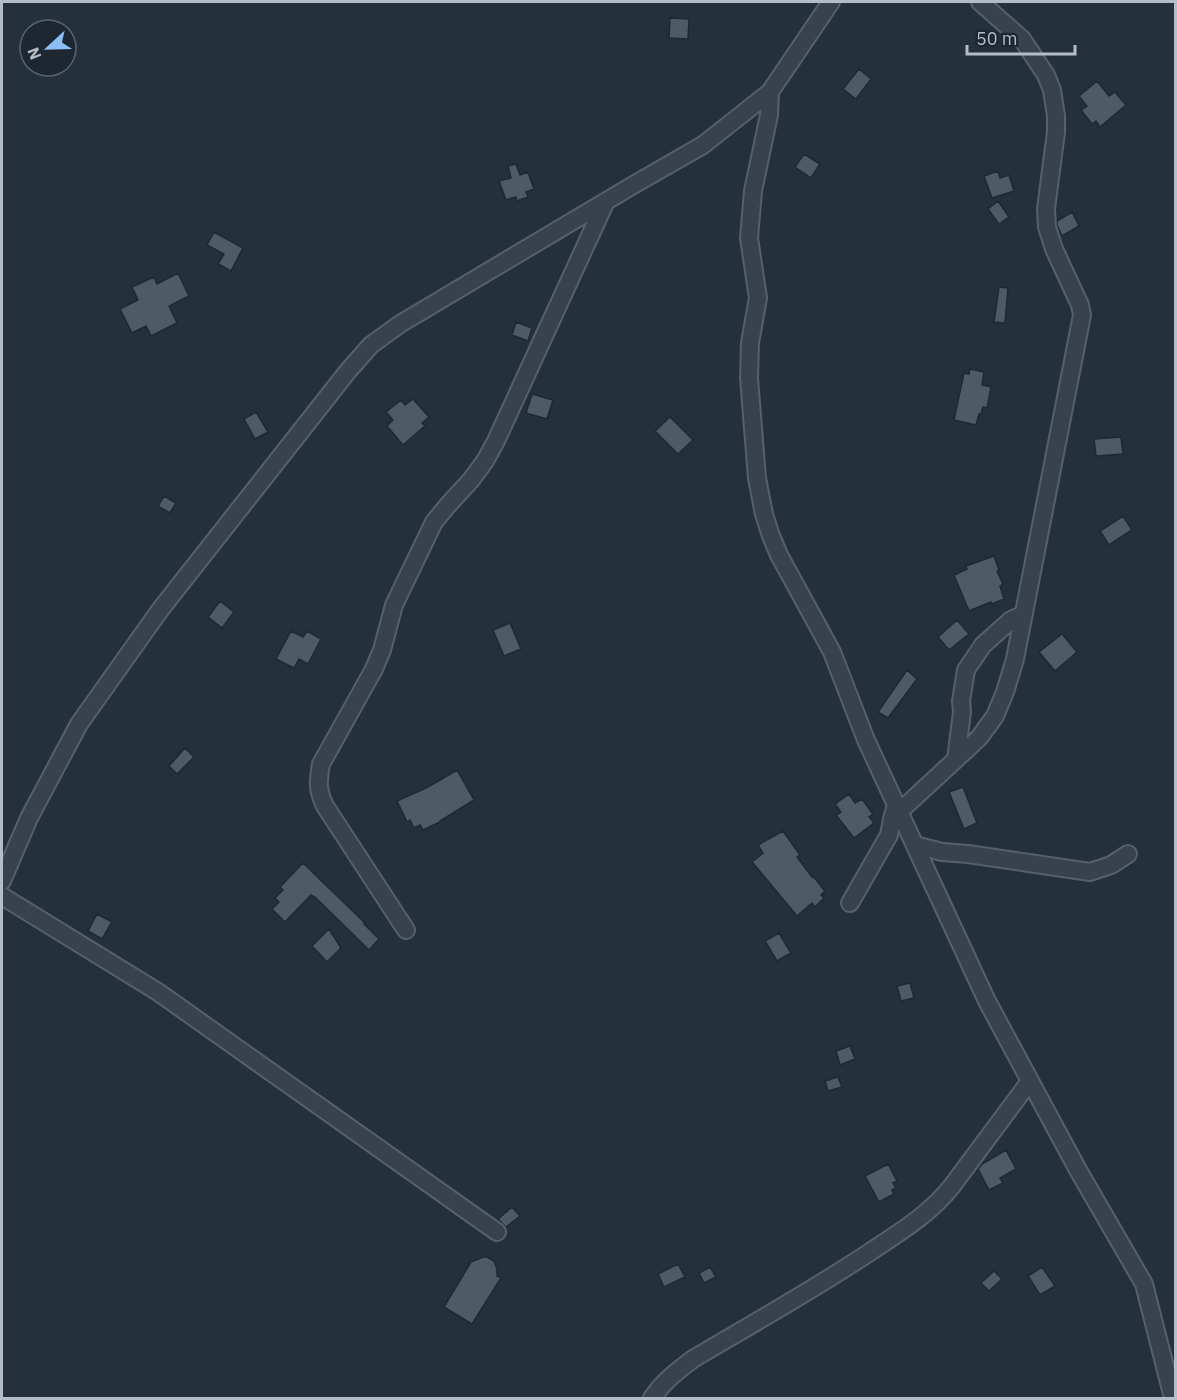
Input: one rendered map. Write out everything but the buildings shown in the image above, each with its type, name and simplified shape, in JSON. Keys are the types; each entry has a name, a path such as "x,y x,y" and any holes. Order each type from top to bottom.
{"street":[{"path":"2,881 29,818 79,724 160,610 371,345 400,324 703,145 770,92 831,2"},
{"path":"850,903 889,835 898,808 979,738 995,716 1005,692 1015,659 1082,315 1080,305 1054,249 1047,227 1046,209 1056,132 1052,90 1046,75 1022,39 980,2"},
{"path":"770,92 769,115 753,191 748,238 758,298 749,359 749,378 757,478 764,514 779,555 832,652 866,740 987,1001 1144,1284 1173,1398"},
{"path":"406,930 325,806 319,794 318,781 321,764 374,669 382,650 394,605 434,522 471,480 496,441 606,201"},
{"path":"956,759 966,670 983,645 1011,620 1024,614"},
{"path":"915,845 942,852 1090,872 1110,865 1128,854"},
{"path":"2,896 158,992 497,1232"},
{"path":"652,1398 672,1374 693,1359 836,1274 926,1213 943,1198 1030,1082"}]}
